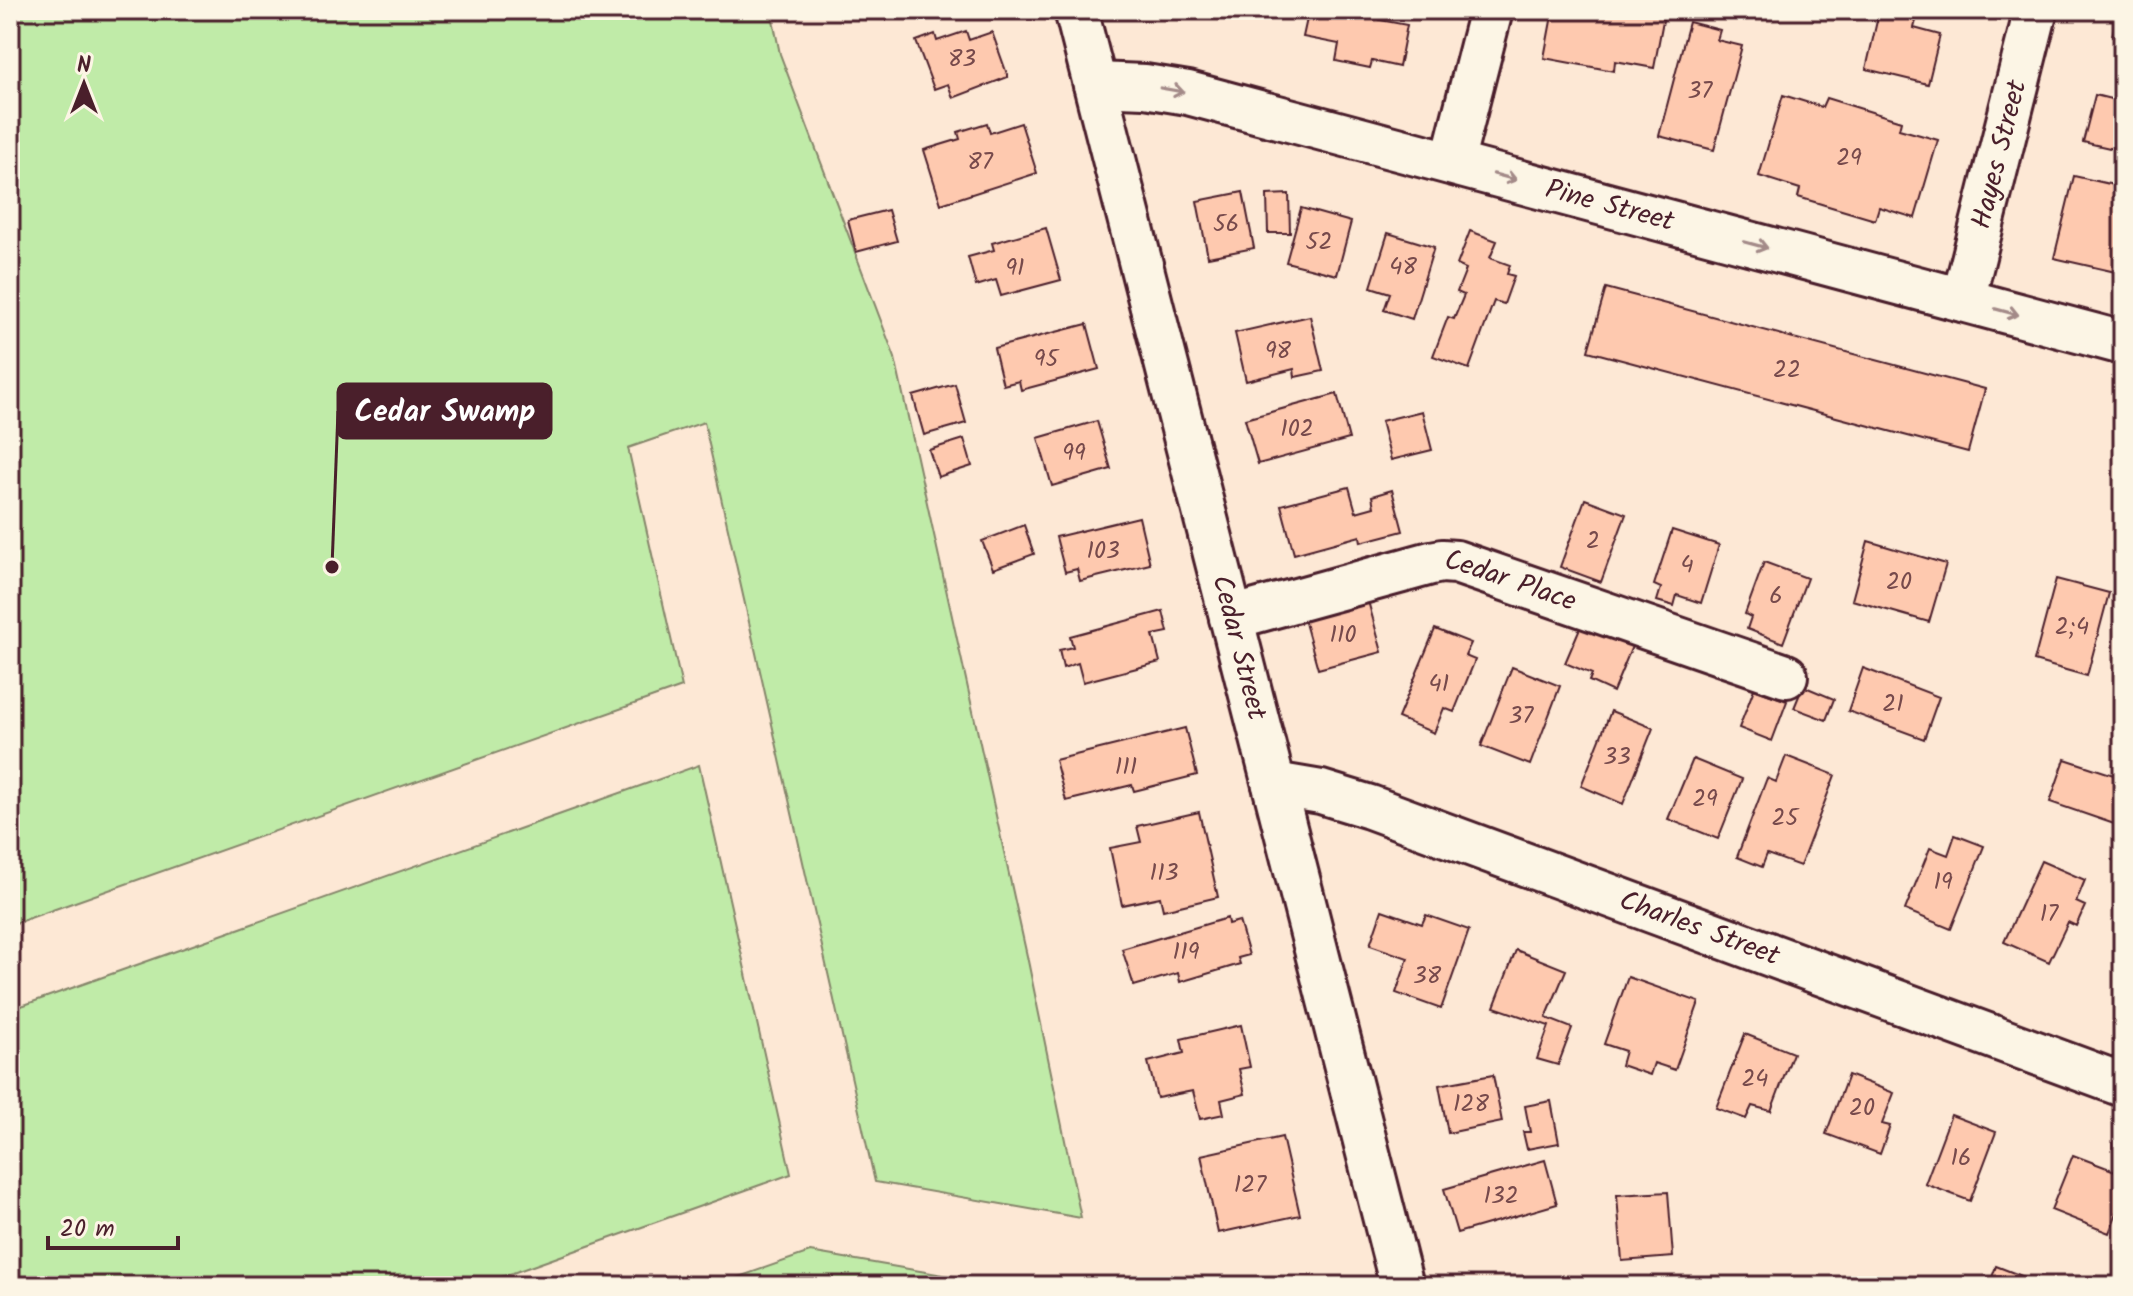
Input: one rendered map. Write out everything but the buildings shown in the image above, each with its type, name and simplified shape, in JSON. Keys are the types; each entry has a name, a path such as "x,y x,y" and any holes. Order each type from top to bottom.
{"street":[{"name":"Cedar Street","path":"1076,10 1402,1286"},
{"path":"1452,163 1491,10"},
{"name":"Hayes Street","path":"1963,300 2036,10"},
{"name":"Pine Street","path":"1095,84 1145,86 1188,93 2123,343"},
{"name":"Cedar Place","path":"1231,618 1431,563 1456,562 1786,676"},
{"name":"Charles Street","path":"1274,784 1321,792 1370,807 2123,1085"}],"green space":[{"path":"10,10 771,10 780,54 895,358 1027,956 1081,1218 875,1182 704,422 628,448 682,687 10,925"},
{"path":"699,765 791,1174 476,1286 10,1286 10,1010"},
{"path":"810,1252 1007,1286 713,1286"}],"place":[{"name":"Cedar Swamp","path":"332,567"}]}
